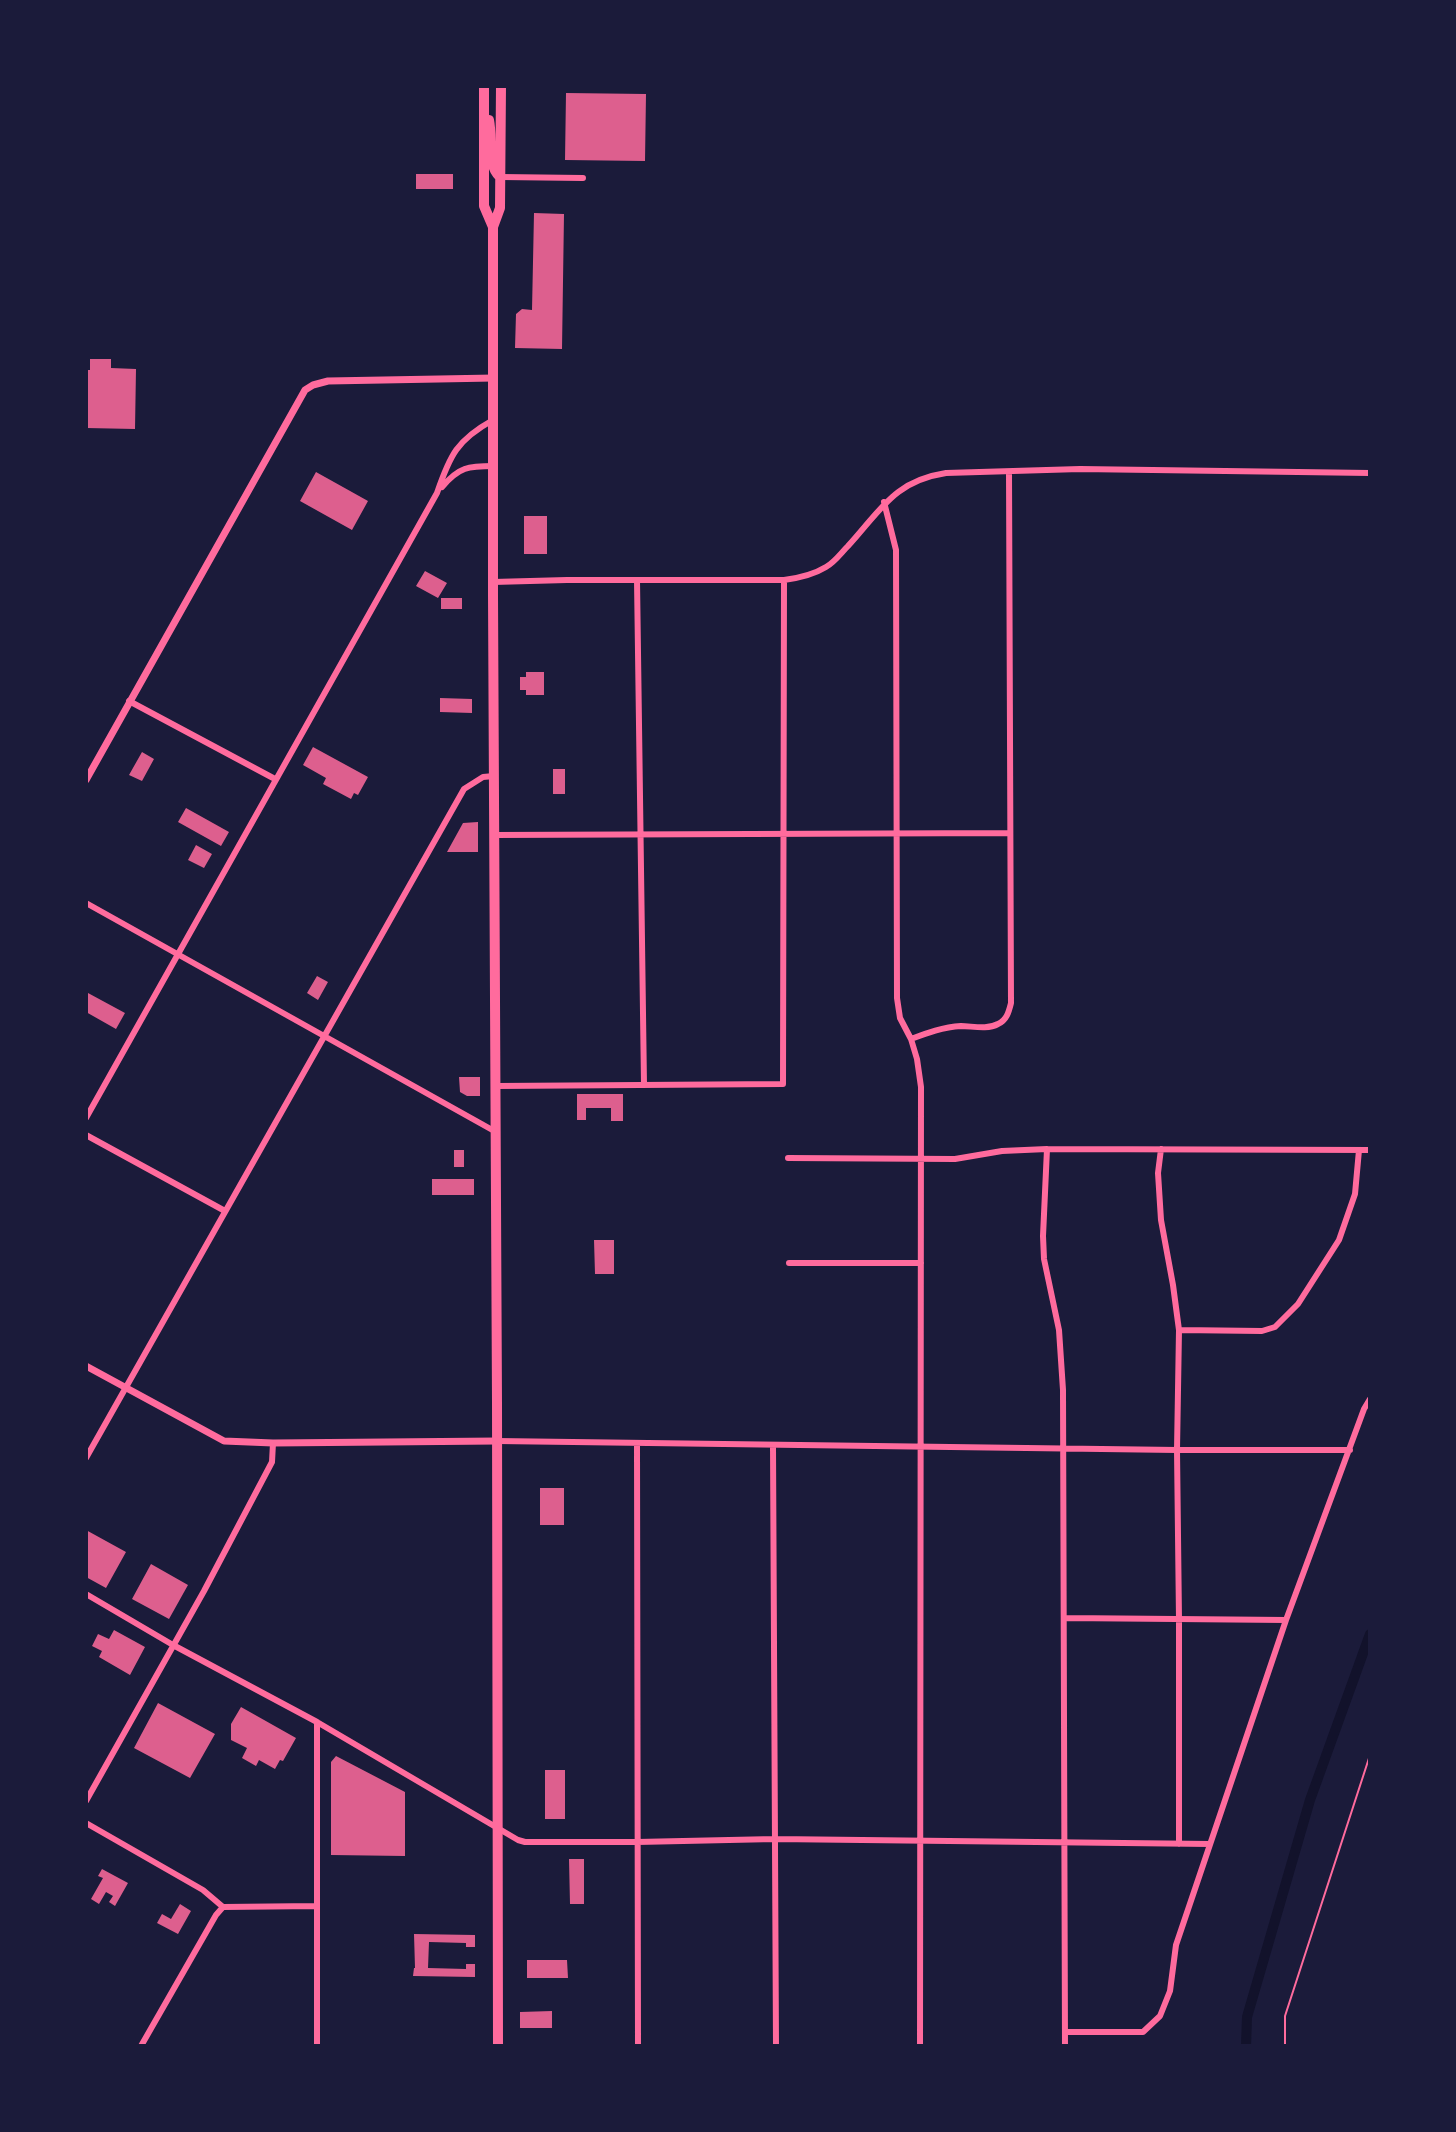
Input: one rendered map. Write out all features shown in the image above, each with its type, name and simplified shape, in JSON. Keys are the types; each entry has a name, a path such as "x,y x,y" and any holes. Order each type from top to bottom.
{"highway":[{"path":"484,86 484,206 493,227"},
{"path":"498,2046 493,227 500,208 501,86"},
{"path":"484,107 490,123 494,171 501,177"}],"street":[{"path":"501,177 583,178"},
{"path":"86,780 305,390 328,381 494,378"},
{"path":"86,1118 437,493 448,463 465,437 493,420"},
{"path":"437,493 461,469 494,466"},
{"path":"493,582 784,580 816,573 833,562 884,502 914,481 946,473 1080,469 1370,473"},
{"path":"911,1039 959,1026 998,1024 1006,1017 1011,1003 1009,472"},
{"path":"884,502 896,550 897,998 900,1018 917,1059 921,1087 920,2046"},
{"path":"637,580 644,1085"},
{"path":"496,1086 783,1084 784,580"},
{"path":"129,701 275,779"},
{"path":"86,1458 464,789 483,777 494,776"},
{"path":"494,835 1009,833"},
{"path":"86,903 496,1132"},
{"path":"86,1135 225,1211"},
{"path":"1047,1149 1044,1259 1063,1365 1065,2046"},
{"path":"788,1158 955,1159 1002,1151 1047,1149 1370,1150"},
{"path":"1161,1149 1159,1208 1179,1330 1179,1844"},
{"path":"1179,1330 1262,1331 1275,1327 1298,1304 1339,1240 1355,1194 1359,1150"},
{"path":"789,1263 921,1263"},
{"path":"86,1366 224,1441 1350,1450"},
{"path":"1065,2032 1143,2032 1160,2016 1170,1991 1176,1945 1286,1620 1370,1399"},
{"path":"86,1801 272,1462 273,1443"},
{"path":"637,1443 638,2046"},
{"path":"773,1445 776,2046"},
{"path":"86,1594 525,1842 775,1839 1210,1844"},
{"path":"1065,1618 1286,1620"},
{"path":"317,1722 317,2046"},
{"path":"86,1823 203,1890 223,1907 317,1906"},
{"path":"141,2046 223,1907"}],"path":[{"path":"1285,2046 1285,2016 1370,1755"}],"building":[{"path":"566,93 646,94 645,161 565,160"},
{"path":"416,174 453,174 453,189 416,189"},
{"path":"534,213 564,214 562,349 515,348 516,314 522,309 532,310"},
{"path":"90,359 111,359 111,368 136,369 135,429 86,428 86,370 90,370"},
{"path":"316,472 368,501 352,530 300,501"},
{"path":"524,516 547,516 547,554 524,554"},
{"path":"425,571 447,583 438,598 416,586"},
{"path":"441,598 462,598 462,609 441,609"},
{"path":"526,672 544,672 544,695 526,695 526,690 520,690 520,677 526,677"},
{"path":"440,698 472,699 472,713 440,712"},
{"path":"313,747 368,777 358,795 354,793 351,799 323,784 326,778 303,765"},
{"path":"142,752 154,759 142,781 129,775"},
{"path":"553,769 565,769 565,794 553,794"},
{"path":"186,808 229,832 221,846 178,822"},
{"path":"478,822 478,852 447,852 463,823"},
{"path":"196,845 212,854 204,868 188,860"},
{"path":"317,976 328,982 318,1000 307,993"},
{"path":"88,993 125,1013 116,1029 86,1012"},
{"path":"459,1077 480,1077 480,1096 467,1096 460,1092"},
{"path":"577,1094 623,1094 623,1121 611,1121 611,1108 586,1108 586,1120 577,1120"},
{"path":"454,1150 464,1150 464,1167 454,1167"},
{"path":"432,1179 474,1179 474,1195 432,1195"},
{"path":"594,1240 614,1240 614,1274 595,1274"},
{"path":"540,1488 564,1488 564,1525 540,1525"},
{"path":"86,1530 126,1552 106,1588 86,1577"},
{"path":"151,1564 188,1585 169,1619 132,1599"},
{"path":"114,1630 145,1647 130,1675 99,1657 102,1651 92,1646 98,1634 109,1639"},
{"path":"158,1703 215,1734 190,1778 134,1748"},
{"path":"241,1707 296,1738 275,1769 259,1760 256,1766 242,1758 247,1748 231,1740 231,1724"},
{"path":"336,1756 405,1792 405,1856 331,1855 331,1762"},
{"path":"545,1770 565,1770 565,1819 545,1819"},
{"path":"569,1859 584,1859 584,1904 570,1904"},
{"path":"102,1869 128,1883 115,1906 109,1902 113,1896 106,1892 99,1904 91,1899 103,1878 98,1876"},
{"path":"180,1904 191,1911 178,1934 157,1923 162,1914 171,1919"},
{"path":"414,1934 475,1935 475,1947 466,1947 466,1943 429,1942 428,1968 466,1969 466,1964 475,1964 475,1977 413,1976"},
{"path":"527,1960 567,1960 568,1978 527,1978"},
{"path":"552,2011 552,2028 520,2028 520,2012"}],"waterway":[{"path":"1246,2046 1247,2017 1310,1800 1370,1634"}]}
